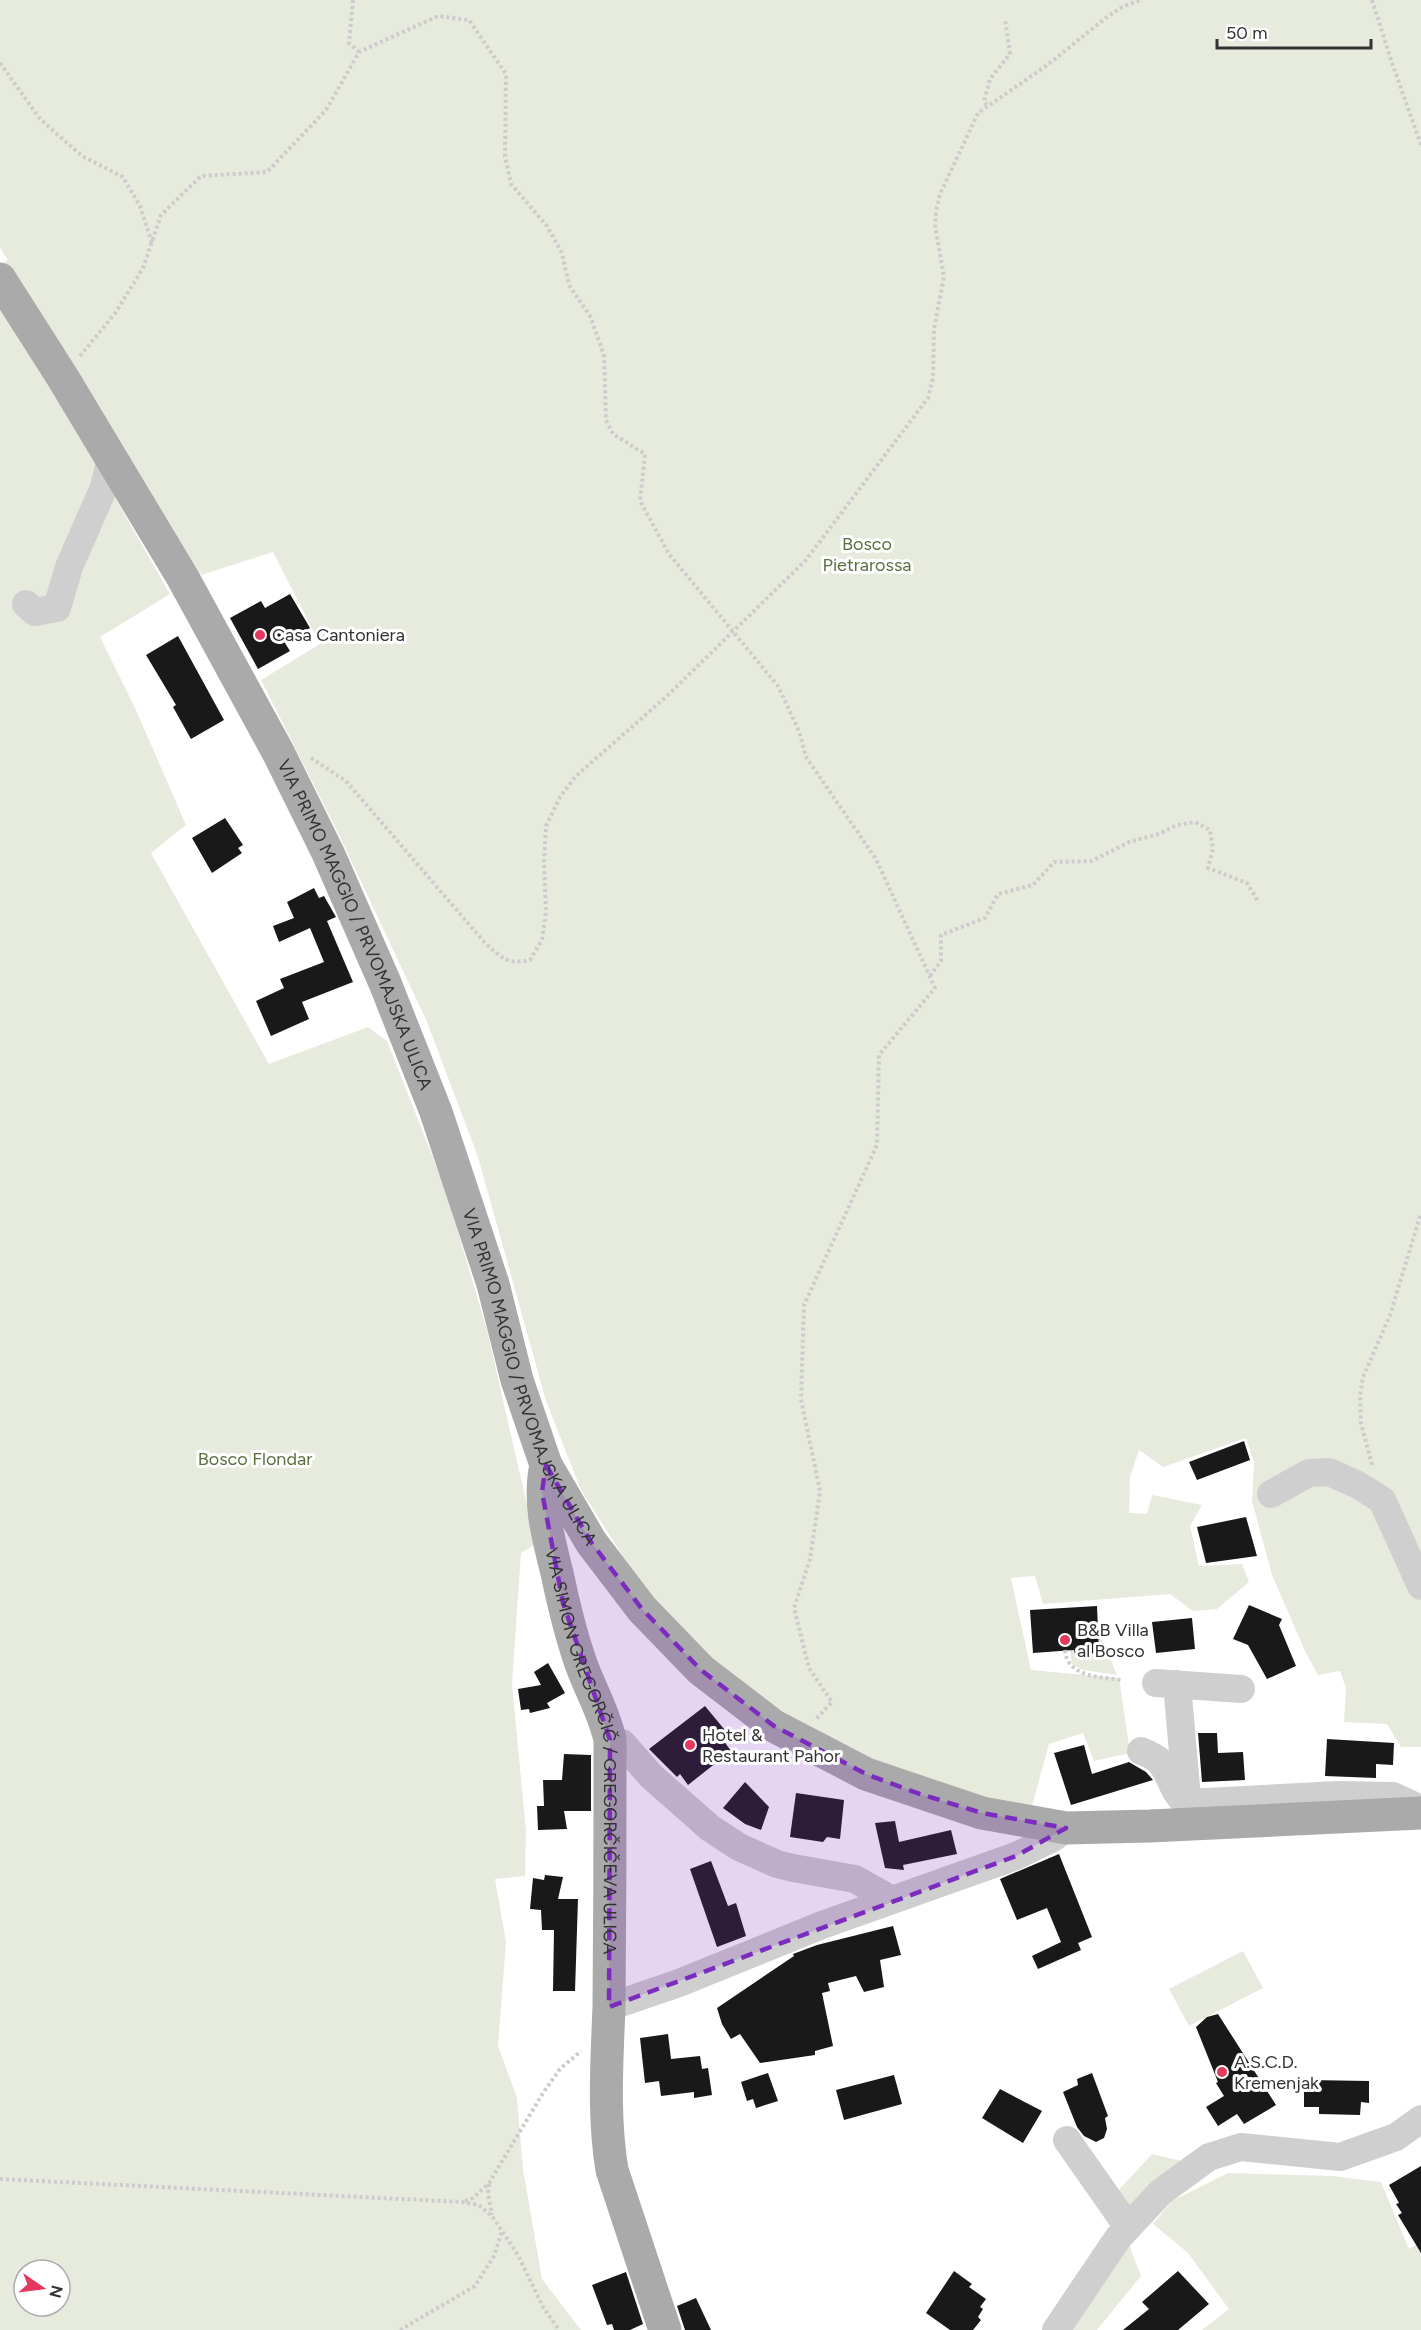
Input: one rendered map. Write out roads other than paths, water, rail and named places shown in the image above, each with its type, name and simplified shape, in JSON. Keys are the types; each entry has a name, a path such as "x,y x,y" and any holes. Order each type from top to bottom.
{"main road":[{"name":"VIA PRIMO MAGGIO / PRVOMAJSKA ULICA","path":"0,279 63,378 183,579 279,754 328,853 381,972 436,1112 494,1284 520,1390 546,1464 591,1542 642,1610 701,1670 774,1726 797,1740 866,1774 982,1813 1066,1828 1188,1814 1421,1811"},
{"name":"VIA SIMON GREGORČIČ / GREGORČIČEVA ULICA","path":"546,1464 542,1492 544,1516 561,1592 579,1660 606,1720 610,1740 609,2007 605,2120 612,2170 665,2330"}],"street":[{"path":"26,604 35,612 57,608 69,567 104,487 111,459"},
{"path":"1271,1494 1309,1473 1329,1472 1358,1485 1382,1500 1421,1586"},
{"path":"1188,1814 1166,1684 1241,1689"},
{"path":"610,1740 622,1743 651,1776 701,1821 739,1847 777,1864 855,1879 892,1900"},
{"path":"1141,1751 1157,1759 1169,1774 1177,1797 1188,1814"},
{"path":"609,2007 679,1983 822,1925 1016,1856 1053,1838 1066,1828"},
{"path":"1056,2330 1118,2238 1161,2192 1209,2157 1241,2147 1340,2157 1396,2137 1421,2119"},
{"path":"1067,2140 1128,2227"}],"place":[{"name":"Casa Cantoniera","path":"260,635"},
{"name":"B&B Villa al Bosco","path":"1065,1640"},
{"name":"Hotel & Restaurant Pahor","path":"690,1745"},
{"name":"A.S.C.D. Kremenjak","path":"1222,2072"}],"park label":[{"name":"Bosco Pietrarossa","path":"867,554"},
{"name":"Bosco Flondar","path":"255,1459"}]}
